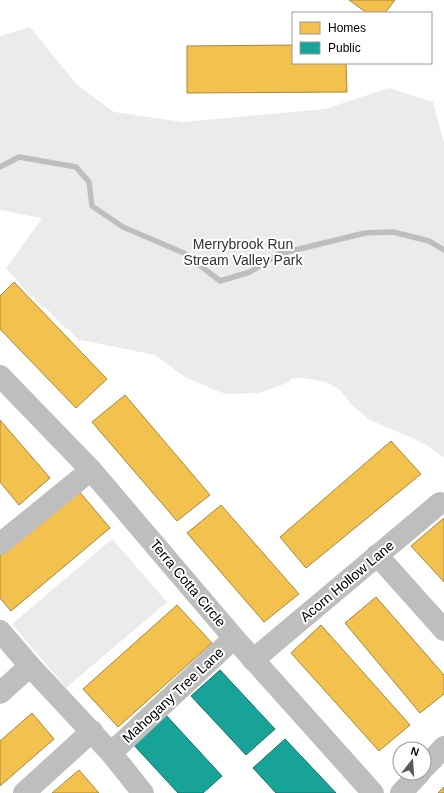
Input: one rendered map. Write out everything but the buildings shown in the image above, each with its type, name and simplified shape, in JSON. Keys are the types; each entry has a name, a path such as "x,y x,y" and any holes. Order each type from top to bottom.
{"street":[{"name":"Terra Cotta Circle","path":"0,376 91,470 253,660 373,793"},
{"path":"0,544 91,470"},
{"name":"Acorn Hollow Lane","path":"253,660 440,503"},
{"path":"377,555 444,630"},
{"path":"0,631 30,666 111,753 143,793"},
{"name":"Mahogany Tree Lane","path":"111,753 234,638"},
{"path":"0,693 30,666"},
{"path":"24,793 92,732"},
{"path":"432,760 444,747"},
{"path":"401,793 412,781"}],"green space":[{"name":"Merrybrook Run Stream Valley Park","path":"30,27 77,85 114,112 183,122 325,109 389,88 433,102 444,143 444,458 428,446 370,420 352,405 339,389 326,382 302,378 291,379 289,382 260,393 227,394 220,392 185,377 155,355 81,340 79,341 69,329 67,330 45,307 43,308 33,296 31,297 6,268 42,218 0,210 0,36"},
{"path":"112,539 167,602 66,688 12,624"}],"waterway":[{"path":"0,167 19,157 76,167 89,182 92,206 123,227 184,253 220,281 250,272 279,254 365,233 393,232 429,241 444,250"}]}
